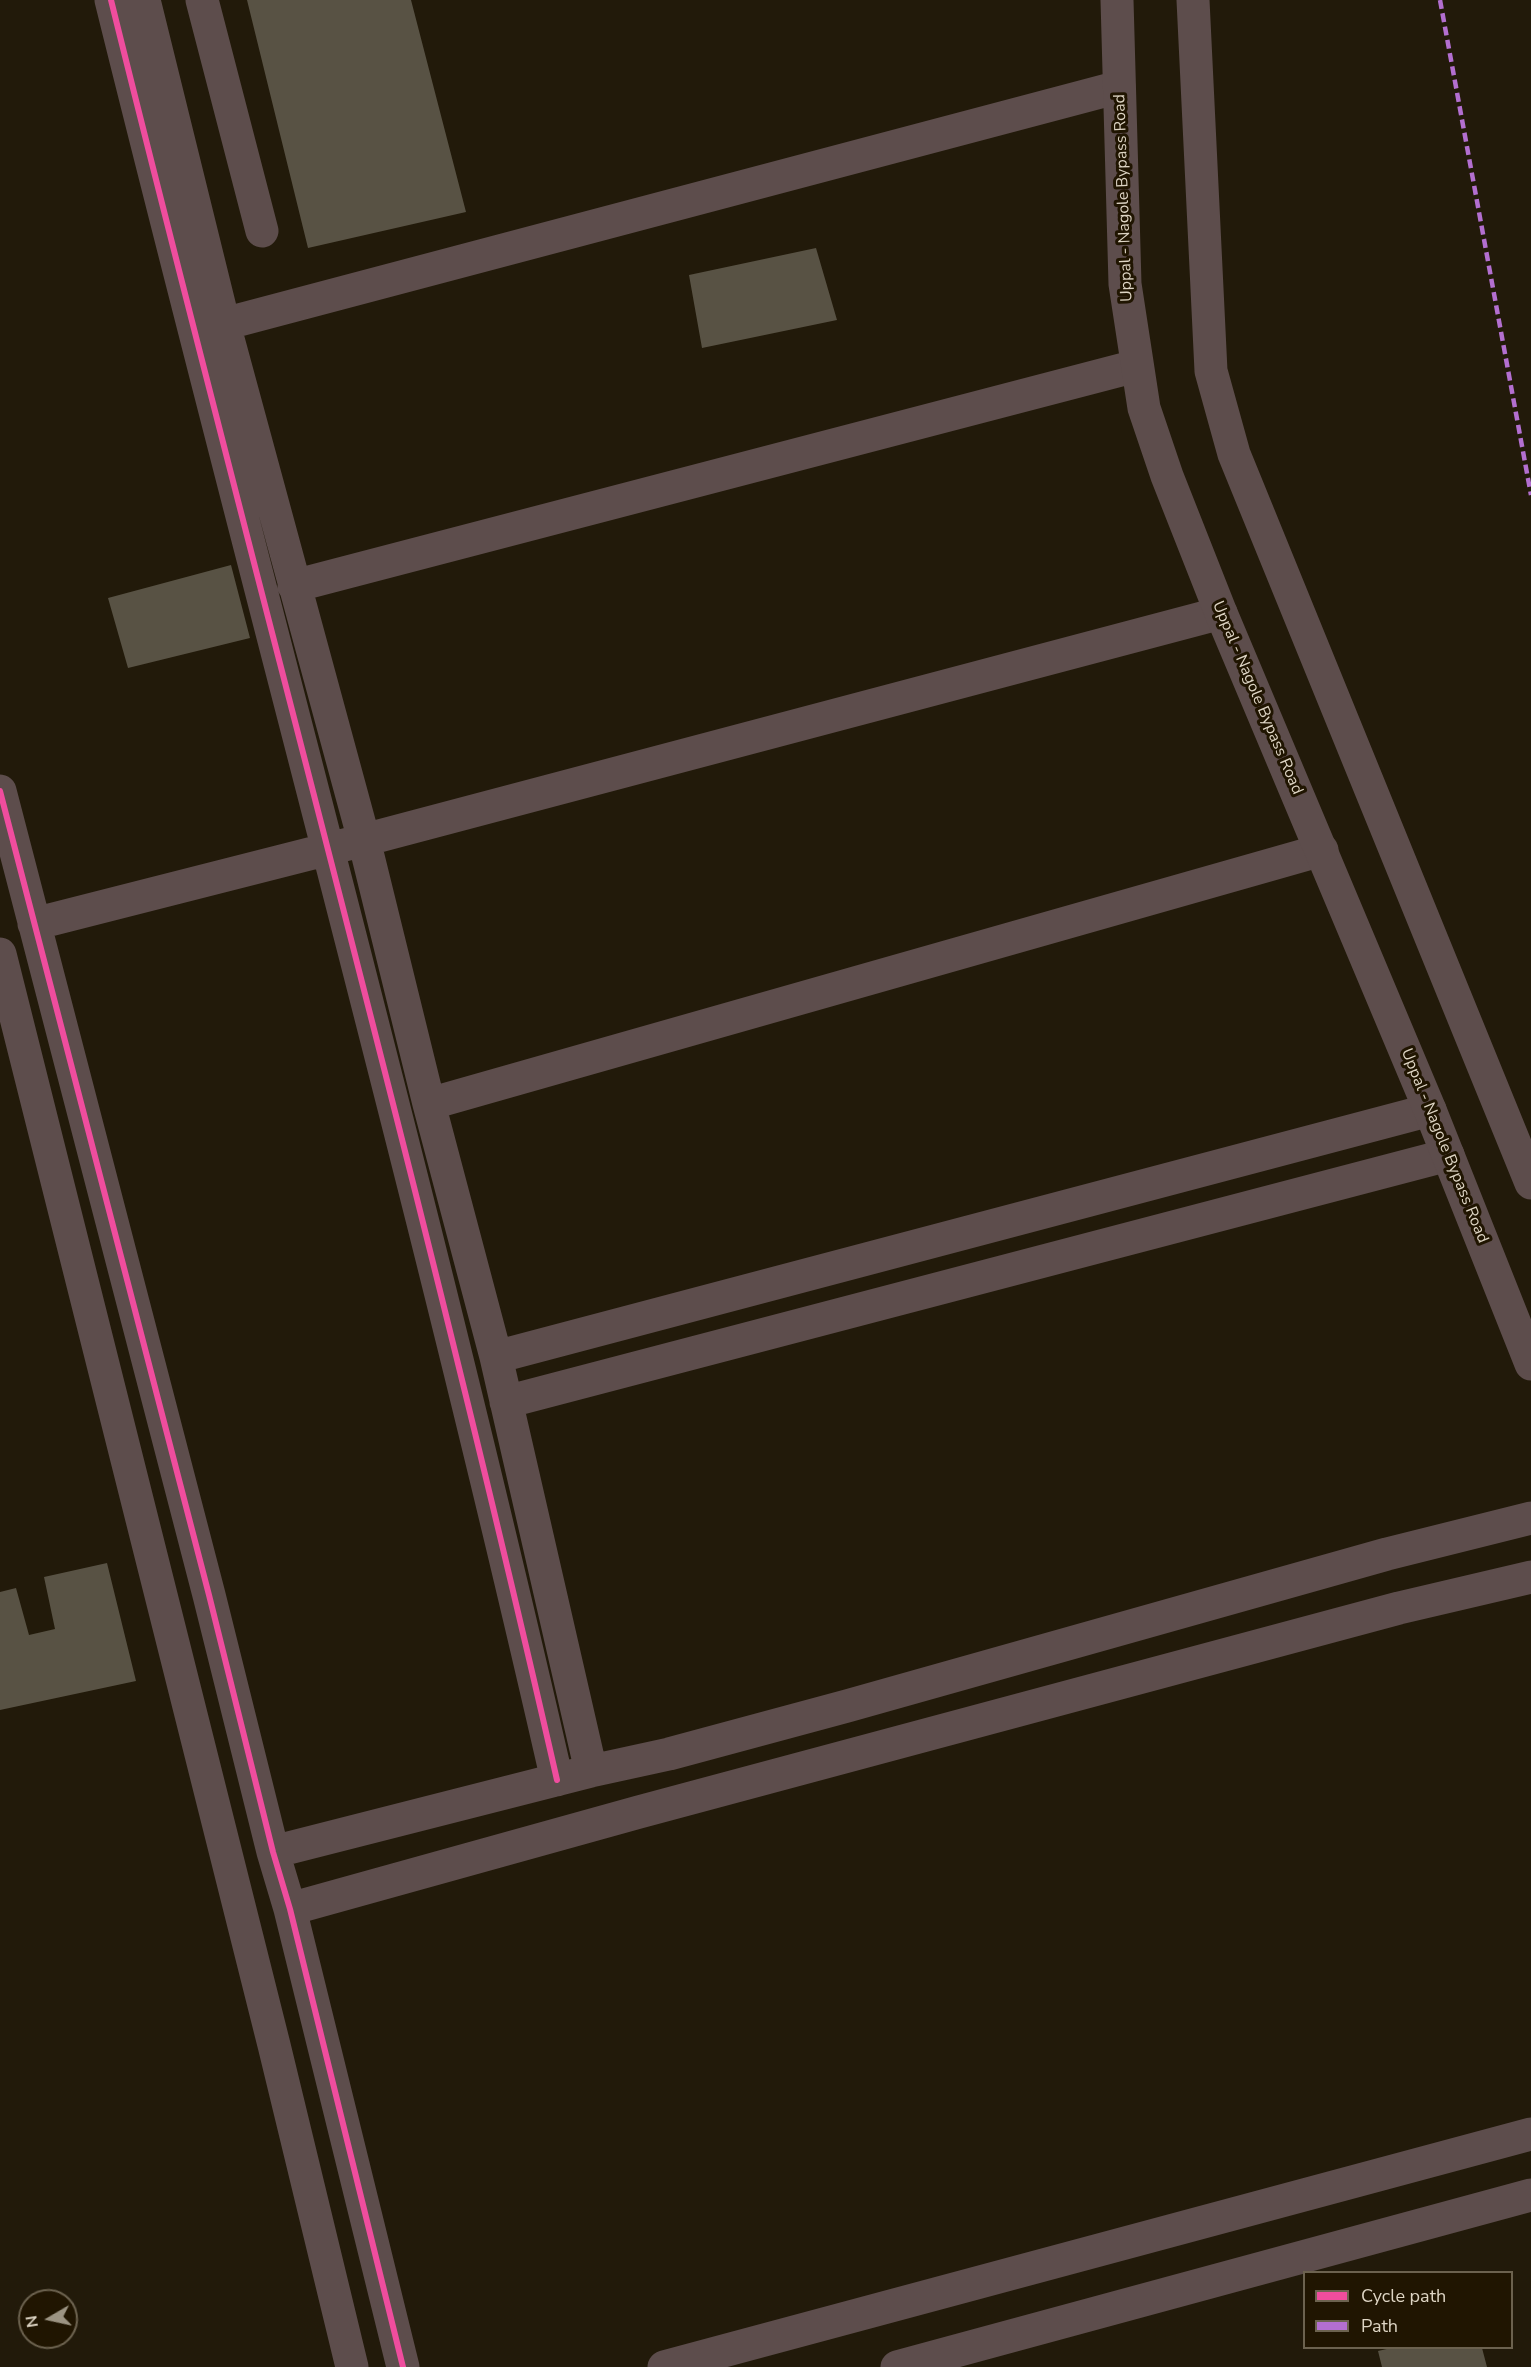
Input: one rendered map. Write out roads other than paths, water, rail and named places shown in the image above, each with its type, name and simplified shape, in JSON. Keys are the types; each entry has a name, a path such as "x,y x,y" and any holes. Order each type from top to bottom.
{"street":[{"path":"111,0 500,1527 557,1780"},
{"path":"144,0 224,324 364,840 429,1104 496,1357 591,1771"},
{"path":"202,0 262,231"},
{"name":"Uppal - Nagole Bypass Road","path":"1118,0 1125,285 1144,408 1167,476 1221,613 1430,1110 1531,1364"},
{"path":"1194,0 1211,371 1232,443 1531,1183"},
{"path":"224,324 1119,87"},
{"path":"294,586 1136,366"},
{"path":"34,924 364,840 1221,613"},
{"path":"0,791 206,1584 273,1852 290,1909 403,2367"},
{"path":"429,1104 1322,850"},
{"path":"0,954 274,2044 352,2367"},
{"path":"496,1357 1430,1110"},
{"path":"506,1402 1448,1155"},
{"path":"273,1852 591,1771 669,1754 1387,1554 1531,1518"},
{"path":"290,1909 639,1812 1364,1617 1531,1577"},
{"path":"664,2367 1531,2134"},
{"path":"897,2367 1531,2195"}]}
